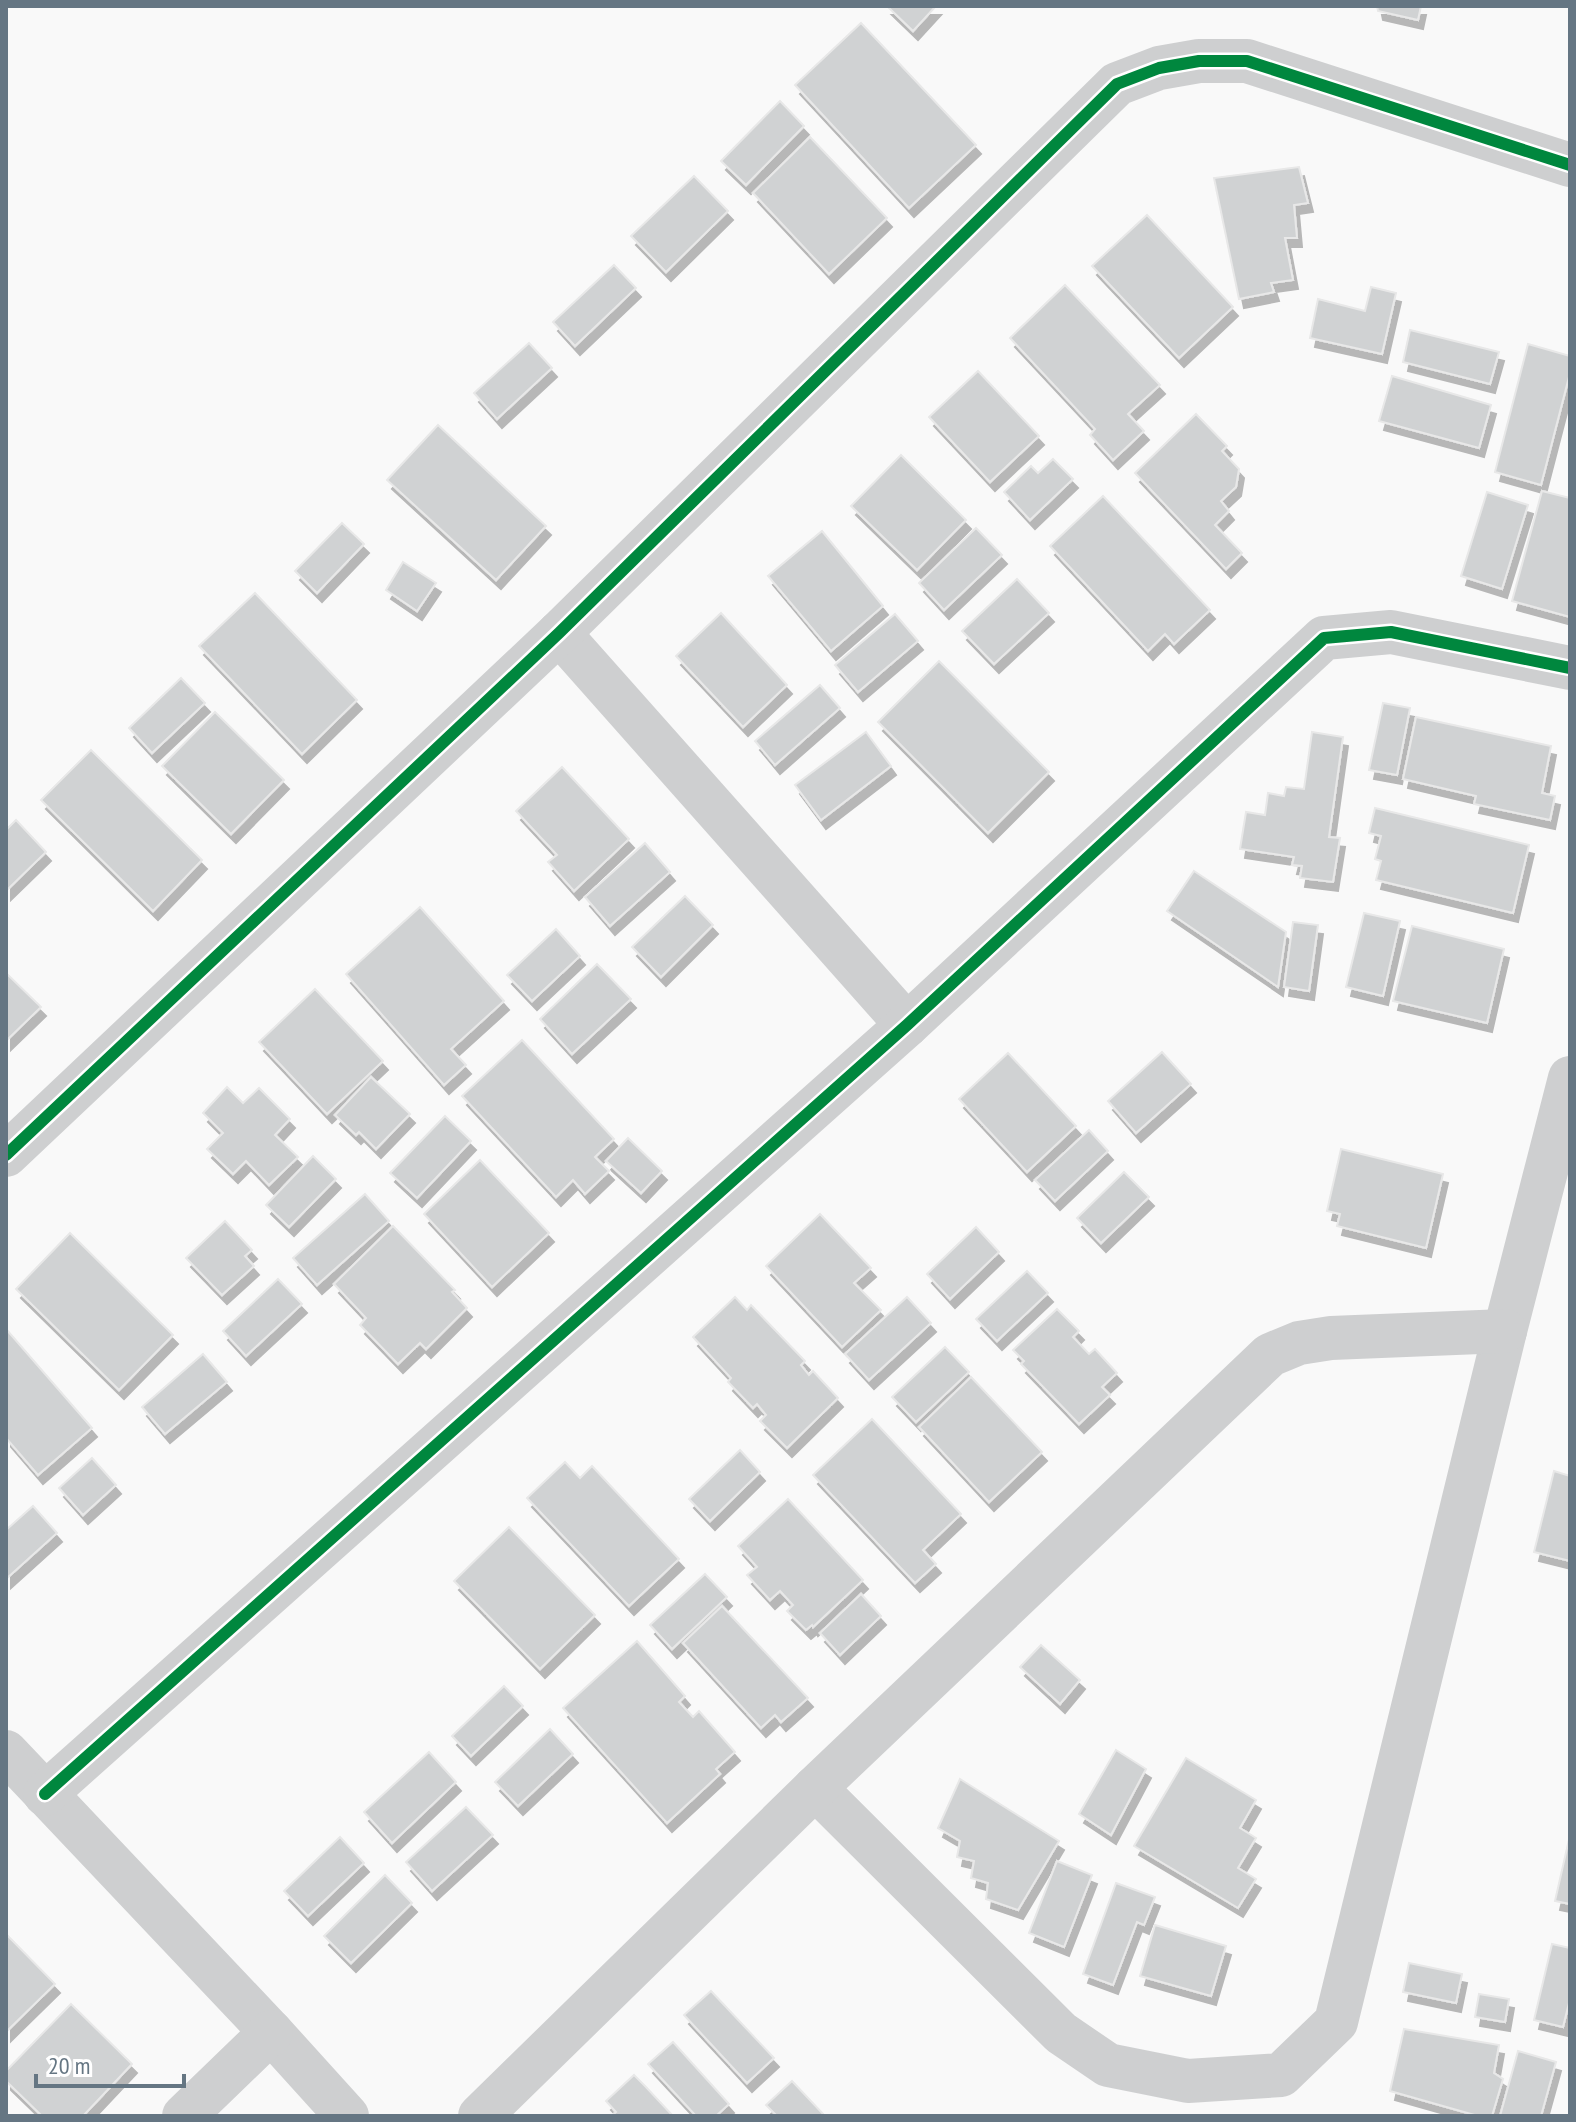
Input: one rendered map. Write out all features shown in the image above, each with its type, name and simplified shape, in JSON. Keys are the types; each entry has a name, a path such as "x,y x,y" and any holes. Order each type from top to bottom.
{"street":[{"path":"6,1155 559,633 1117,84 1159,68 1199,61 1247,61 1570,165"},
{"path":"45,1794 907,1025 1324,638 1391,632 1570,668"},
{"path":"559,633 907,1025"},
{"path":"815,1788 1061,2033 1108,2065 1188,2081 1281,2075 1336,2022 1570,1078"},
{"path":"480,2116 815,1788 1270,1355 1299,1343 1331,1338 1505,1331"},
{"path":"6,1752 347,2116"},
{"path":"184,2116 271,2032"}],"building":[{"path":"887,6 936,6 913,31"},
{"path":"1377,6 1421,6 1418,20 1378,11"},
{"path":"861,23 976,145 909,208 795,85"},
{"path":"780,101 804,126 746,185 721,161"},
{"path":"810,137 887,218 829,274 753,193"},
{"path":"1299,167 1308,203 1294,205 1297,238 1285,238 1293,280 1271,283 1274,292 1239,299 1214,178"},
{"path":"694,176 728,211 666,272 631,236"},
{"path":"1147,215 1233,307 1179,358 1092,266"},
{"path":"614,265 636,288 575,346 553,322"},
{"path":"1065,285 1160,385 1128,414 1144,431 1113,460 1090,435 1095,429 1010,338"},
{"path":"1371,287 1396,293 1382,354 1310,338 1318,299 1365,311"},
{"path":"1410,330 1499,352 1490,384 1403,362"},
{"path":"529,343 552,368 497,419 474,393"},
{"path":"1528,344 1570,356 1570,373 1541,485 1495,472"},
{"path":"978,371 1039,436 990,482 929,417"},
{"path":"1392,376 1491,405 1479,448 1379,421"},
{"path":"1196,414 1227,446 1222,451 1239,469 1236,487 1221,501 1229,511 1215,525 1242,553 1226,569 1135,473"},
{"path":"438,425 546,526 496,580 387,480"},
{"path":"901,455 966,520 917,570 851,506"},
{"path":"1053,459 1073,479 1030,520 1004,492 1031,466 1038,473"},
{"path":"1542,491 1570,498 1570,617 1512,601"},
{"path":"1487,492 1528,505 1502,589 1461,576"},
{"path":"1103,496 1210,610 1174,644 1165,634 1148,651 1050,546"},
{"path":"342,523 364,544 317,593 295,571"},
{"path":"976,528 1002,555 944,610 919,583"},
{"path":"822,531 883,606 831,651 768,576"},
{"path":"403,562 436,583 417,611 386,590"},
{"path":"1017,579 1049,613 994,664 962,631"},
{"path":"255,593 357,700 302,754 199,646"},
{"path":"721,613 787,685 743,727 676,656"},
{"path":"895,614 918,641 858,692 835,665"},
{"path":"939,661 1049,772 988,833 878,722"},
{"path":"181,678 205,703 152,753 129,728"},
{"path":"820,685 840,708 775,765 755,741"},
{"path":"1383,703 1410,708 1397,775 1369,770"},
{"path":"215,712 284,780 231,834 162,766"},
{"path":"1416,717 1551,746 1542,793 1555,796 1550,820 1474,804 1476,796 1403,779"},
{"path":"866,732 891,766 821,820 795,785"},
{"path":"1312,732 1343,737 1329,837 1340,838 1333,882 1300,878 1302,866 1292,865 1294,857 1240,849 1246,812 1265,815 1268,793 1284,796 1286,787 1304,789"},
{"path":"91,750 202,860 153,911 41,800"},
{"path":"562,767 629,839 574,891 548,862 557,855 516,811"},
{"path":"1375,808 1529,845 1513,913 1376,880 1381,861 1375,859 1381,836 1369,833"},
{"path":"16,820 46,852 6,891 6,830"},
{"path":"645,843 670,872 610,926 585,897"},
{"path":"1194,871 1286,932 1278,987 1167,911"},
{"path":"685,896 713,925 661,977 632,947"},
{"path":"420,907 504,1001 451,1049 466,1065 444,1085 346,974"},
{"path":"1364,913 1400,921 1383,996 1346,987"},
{"path":"1293,922 1318,925 1309,991 1284,987"},
{"path":"1412,926 1504,949 1487,1023 1393,1001"},
{"path":"556,929 580,956 532,1001 507,975"},
{"path":"597,964 631,999 572,1054 540,1019"},
{"path":"6,973 41,1007 6,1041"},
{"path":"315,989 383,1061 327,1114 259,1042"},
{"path":"522,1040 614,1139 595,1157 609,1171 585,1194 573,1180 556,1197 462,1096"},
{"path":"1162,1052 1191,1084 1136,1133 1108,1101"},
{"path":"1008,1053 1076,1126 1027,1172 959,1099"},
{"path":"371,1077 410,1114 376,1149 335,1115"},
{"path":"227,1087 243,1103 259,1088 290,1119 275,1135 298,1157 269,1185 246,1161 233,1174 207,1149 223,1133 203,1113"},
{"path":"445,1116 471,1141 417,1198 390,1173"},
{"path":"1089,1130 1108,1151 1055,1201 1035,1180"},
{"path":"628,1138 662,1171 641,1193 606,1161"},
{"path":"1341,1149 1443,1174 1426,1248 1337,1226 1340,1214 1327,1211"},
{"path":"313,1156 336,1179 289,1227 266,1205"},
{"path":"480,1160 549,1233 492,1287 424,1214"},
{"path":"1124,1172 1149,1197 1101,1243 1077,1218"},
{"path":"365,1194 389,1221 317,1285 293,1258"},
{"path":"820,1214 871,1268 854,1283 881,1310 842,1347 766,1266"},
{"path":"225,1221 252,1250 245,1256 254,1266 222,1295 186,1258"},
{"path":"393,1226 455,1290 452,1292 467,1308 426,1349 420,1343 398,1364 360,1325 366,1318 334,1284"},
{"path":"976,1227 999,1252 950,1299 927,1274"},
{"path":"70,1233 173,1335 119,1390 16,1289"},
{"path":"1027,1271 1048,1293 997,1341 976,1319"},
{"path":"278,1279 302,1304 246,1356 223,1331"},
{"path":"735,1297 747,1310 751,1305 805,1361 801,1365 809,1375 813,1371 838,1398 787,1448 760,1421 766,1415 757,1404 753,1408 728,1382 731,1378 693,1337"},
{"path":"907,1297 931,1323 869,1380 845,1354"},
{"path":"1057,1309 1079,1331 1073,1337 1089,1354 1095,1349 1117,1373 1102,1387 1110,1395 1079,1424 1021,1364 1024,1361 1013,1350"},
{"path":"6,1329 92,1428 38,1475 6,1438"},
{"path":"945,1347 969,1372 916,1422 892,1397"},
{"path":"203,1354 227,1382 165,1434 142,1407"},
{"path":"971,1377 1042,1452 989,1502 919,1427"},
{"path":"872,1419 961,1514 923,1550 936,1564 915,1583 813,1475"},
{"path":"740,1450 760,1472 710,1521 689,1499"},
{"path":"92,1458 116,1485 83,1515 59,1488"},
{"path":"565,1462 580,1478 592,1466 679,1559 629,1606 527,1498"},
{"path":"1554,1471 1570,1476 1570,1561 1534,1552"},
{"path":"788,1499 863,1580 806,1630 787,1611 793,1605 780,1591 770,1600 747,1575 757,1567 738,1546"},
{"path":"33,1506 57,1533 6,1579 6,1530"},
{"path":"509,1527 595,1615 540,1669 454,1581"},
{"path":"705,1574 727,1597 672,1649 650,1625"},
{"path":"861,1594 881,1616 840,1655 820,1633"},
{"path":"722,1606 808,1698 781,1722 775,1715 761,1728 683,1643"},
{"path":"637,1641 685,1696 679,1702 693,1717 699,1711 735,1752 716,1769 720,1774 667,1823 563,1708"},
{"path":"1041,1645 1080,1680 1060,1704 1020,1667"},
{"path":"504,1686 523,1706 471,1756 452,1736"},
{"path":"550,1729 573,1754 518,1806 495,1782"},
{"path":"1116,1750 1146,1769 1111,1835 1079,1814"},
{"path":"429,1752 456,1782 392,1843 364,1812"},
{"path":"1186,1758 1256,1800 1240,1828 1256,1838 1238,1868 1256,1879 1238,1908 1134,1846"},
{"path":"960,1779 1059,1841 1018,1910 986,1899 988,1883 971,1878 974,1861 957,1857 960,1841 938,1828"},
{"path":"466,1807 493,1835 432,1891 406,1862"},
{"path":"1570,1835 1570,1904 1555,1901"},
{"path":"340,1837 364,1863 308,1916 284,1891"},
{"path":"1057,1861 1092,1875 1064,1947 1029,1933"},
{"path":"385,1875 412,1903 351,1963 324,1936"},
{"path":"1116,1883 1155,1897 1144,1925 1137,1922 1113,1985 1083,1974"},
{"path":"1155,1925 1226,1946 1211,1996 1140,1976"},
{"path":"6,1934 55,1984 6,2032"},
{"path":"1552,1944 1570,1948 1570,1999 1563,2027 1534,2020"},
{"path":"1409,1963 1462,1974 1456,2003 1403,1992"},
{"path":"711,1991 774,2058 747,2083 684,2015"},
{"path":"1479,1994 1509,1999 1505,2022 1475,2017"},
{"path":"71,2004 132,2064 83,2116 42,2116 6,2081 6,2071"},
{"path":"1404,2029 1499,2045 1494,2073 1503,2079 1492,2116 1478,2116 1390,2091"},
{"path":"673,2042 729,2104 716,2116 696,2116 648,2064"},
{"path":"1518,2051 1556,2062 1541,2116 1500,2116"},
{"path":"634,2075 673,2116 612,2116 616,2112 606,2101"},
{"path":"792,2081 825,2116 777,2116 766,2105"}],"cycle path":[{"path":"6,1155 559,633 1117,84 1159,68 1199,61 1247,61 1570,165"},
{"path":"45,1794 907,1025 1324,638 1391,632 1570,668"}]}
